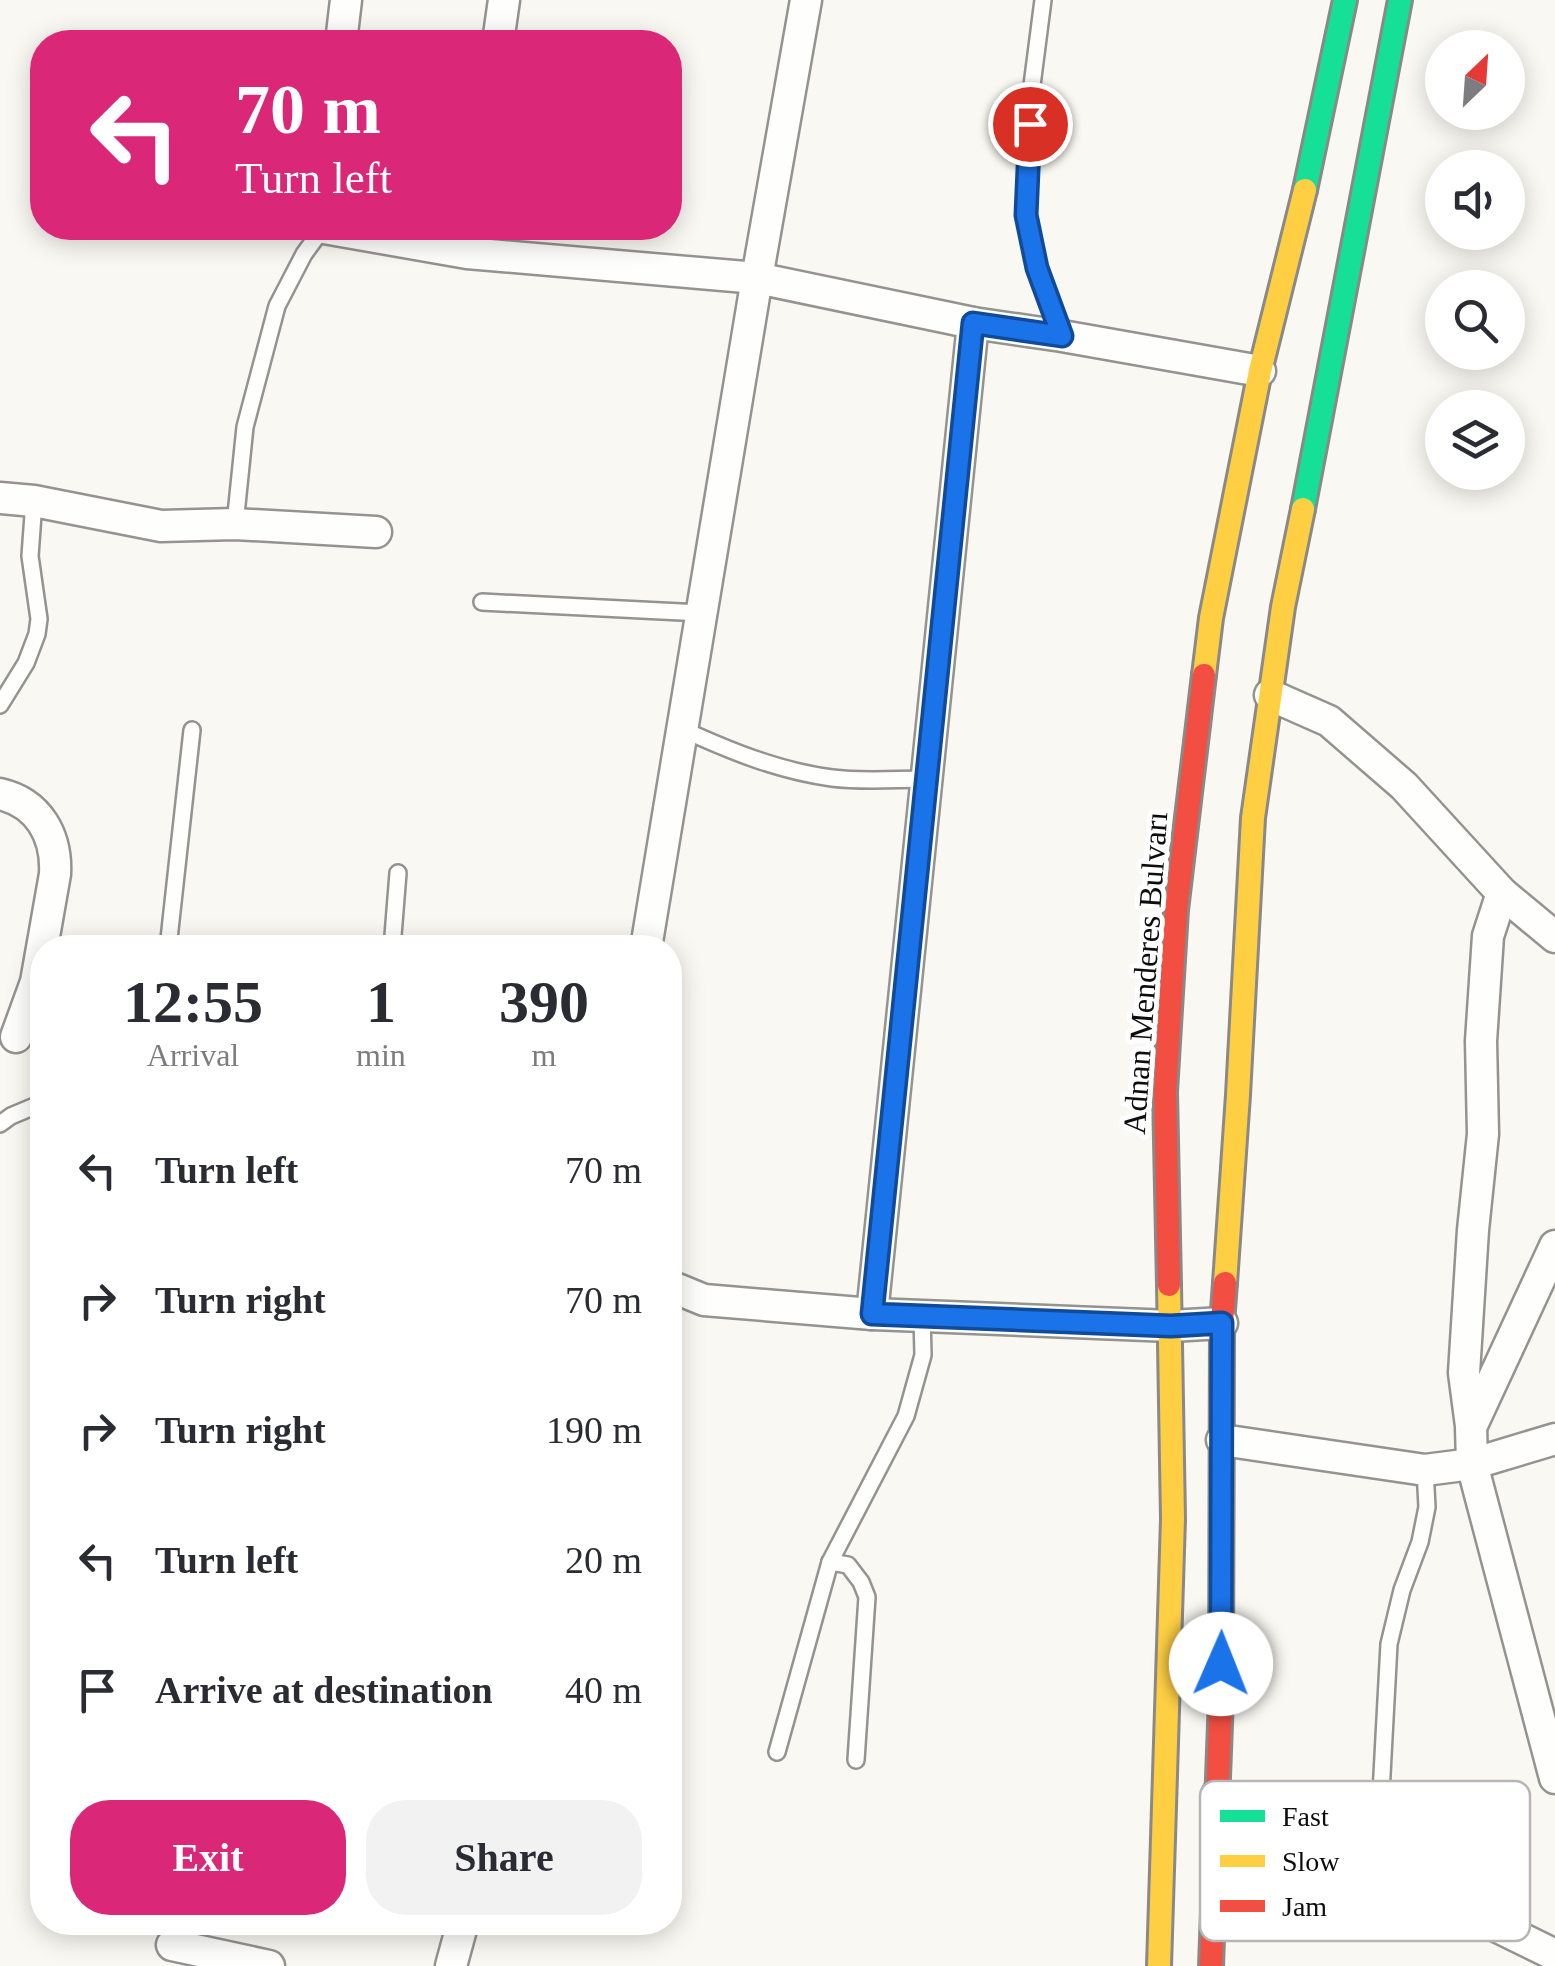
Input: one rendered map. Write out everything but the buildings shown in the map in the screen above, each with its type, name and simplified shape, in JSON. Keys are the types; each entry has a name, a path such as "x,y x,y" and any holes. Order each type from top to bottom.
{"main road":[{"name":"Adnan Menderes Bulvarı","path":"1159,1966 1173,1520 1165,1092 1176,910 1211,618 1260,371 1345,0"},
{"path":"1218,1781 1222,1323 1253,818 1286,588 1400,0"},
{"path":"1211,1966 1212,1941"}],"street":[{"path":"343,30 346,0"},
{"path":"500,30 504,0"},
{"path":"648,935 806,0"},
{"path":"469,240 757,278 973,323 1260,371"},
{"path":"872,1314 973,323"},
{"path":"0,498 162,526 234,524 376,532"},
{"path":"1270,694 1329,721 1404,786 1502,893 1555,937"},
{"path":"0,794 22,802 35,813 53,841 56,874 45,935"},
{"path":"1502,893 1488,936 1481,1040 1483,1134 1464,1373 1472,1464 1548,1718 1555,1778"},
{"path":"20,1039 30,1003"},
{"path":"1471,1426 1555,1246"},
{"path":"682,1291 704,1300 872,1314 1171,1326 1222,1323"},
{"path":"1222,1440 1425,1470 1472,1464 1555,1439"},
{"path":"451,1966 459,1935"},
{"path":"1526,1941 1555,1955"},
{"path":"172,1944 269,1966"}],"lane":[{"path":"1044,0 1030,93 1026,215 1037,268 1062,336"},
{"path":"234,524 245,427 277,306 315,240"},
{"path":"0,705 26,663 37,634 39,618 30,556 34,501"},
{"path":"482,602 701,612"},
{"path":"682,729 753,759 793,770 834,778 927,779"},
{"path":"169,935 192,730"},
{"path":"393,935 398,874"},
{"path":"0,1124 30,1107"},
{"path":"777,1752 830,1562 906,1416 923,1355 922,1316"},
{"path":"1382,1781 1389,1644 1428,1507 1425,1470"},
{"path":"830,1562 848,1565 862,1582 866,1597 856,1760"}],"traffic: fast":[{"path":"1305,190 1345,0"},
{"path":"1303,509 1400,0"}],"traffic: slow":[{"path":"1204,675 1211,618 1260,371 1305,190"},
{"path":"1225,1283 1253,818 1283,607 1303,509"},
{"path":"1159,1966 1173,1519 1169,1285"}],"traffic: jam":[{"path":"1169,1285 1165,1092 1176,910 1204,675"},
{"path":"1218,1781 1225,1283"},
{"path":"1211,1966 1212,1941"}],"route":[{"path":"1030,124 1026,215 1037,268 1062,336 973,323 872,1314 1171,1326 1222,1323 1221,1664"}]}
